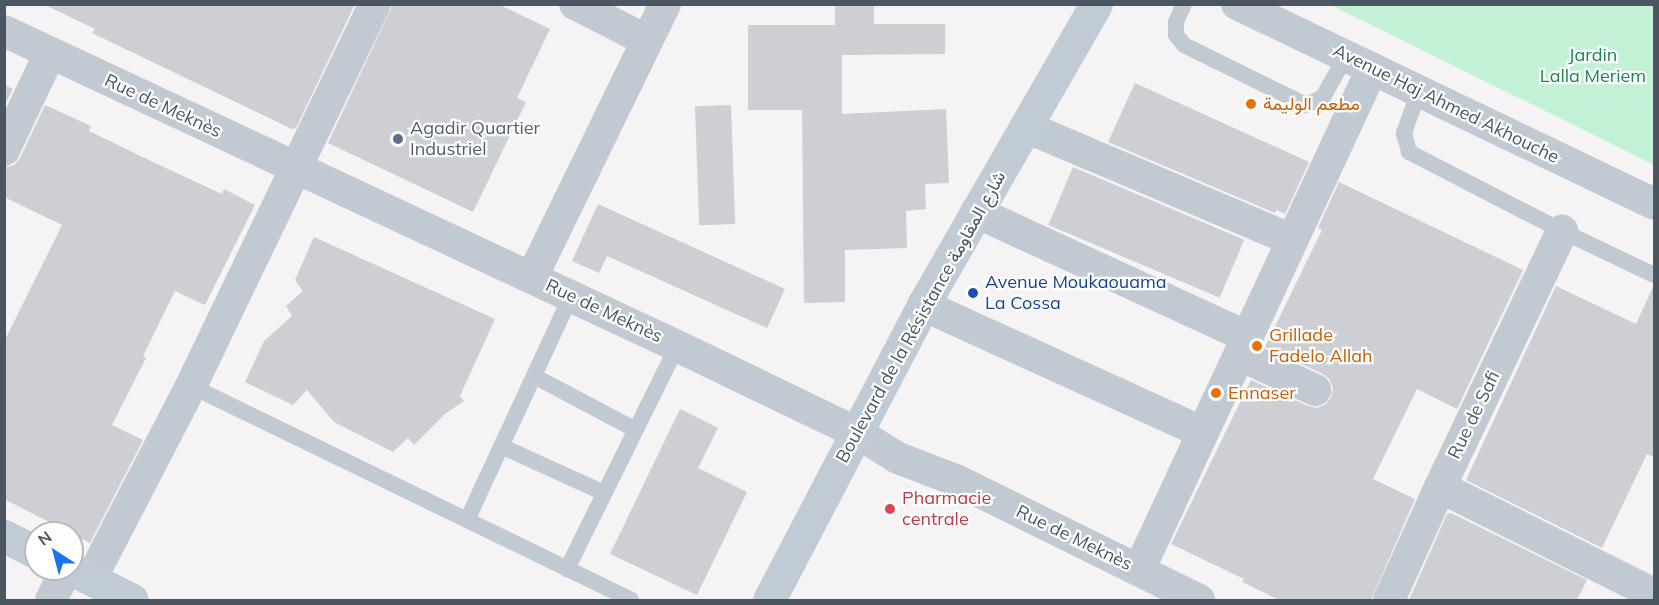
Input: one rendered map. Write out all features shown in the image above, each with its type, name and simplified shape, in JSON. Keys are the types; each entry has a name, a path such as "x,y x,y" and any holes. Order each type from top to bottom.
{"street":[{"path":"84,559 190,386 375,4"},
{"path":"575,4 646,40"},
{"path":"532,277 665,4"},
{"name":"Boulevard de la Résistance شارع المقاومة","path":"769,600 923,305 1096,4"},
{"name":"Avenue Haj Ahmed Akhouche","path":"1237,4 1654,204"},
{"name":"Rue de Meknès","path":"4,31 677,346 856,432 898,458 958,481 1139,570 1186,598"},
{"path":"4,150 50,53"},
{"path":"1139,570 1292,240 1359,62"},
{"path":"1026,127 1292,240"},
{"path":"976,212 1244,346 1315,390"},
{"name":"Rue de Safi","path":"1389,600 1562,231"},
{"path":"923,305 1202,432"},
{"path":"1440,487 1654,594"},
{"path":"4,536 24,546"},
{"path":"84,576 132,600"},
{"path":"51,600 68,581"}],"lane":[{"path":"1184,4 1176,22 1176,35 1185,45 1306,105 1323,97 1359,62"},
{"path":"1419,91 1404,133 1409,152 1562,231 1654,275"},
{"path":"467,520 571,296"},
{"path":"567,569 677,346"},
{"path":"534,376 636,430"},
{"path":"190,386 631,600"},
{"path":"501,446 604,493"}],"green space":[{"name":"Jardin Lalla Meriem","path":"1331,5 1654,5 1654,165 1618,147"}],"building":[{"path":"43,4 355,4 296,128 292,129 92,33 95,29"},
{"path":"393,4 498,4 550,29 517,98 526,102 473,212 328,143"},
{"path":"835,4 874,4 874,24 945,24 945,54 842,55 842,114 946,109 949,183 925,184 926,209 906,211 907,248 845,250 845,302 804,303 802,110 748,110 748,25 835,25"},
{"path":"1135,83 1309,162 1285,214 1277,210 1275,213 1108,142"},
{"path":"4,85 13,89 4,107"},
{"path":"45,105 91,126 89,131 155,163 222,194 224,189 255,205 205,305 175,291 143,356 146,358 112,425 143,440 90,543 84,540 84,521 47,521 4,499 4,342 62,225 4,197 4,168 14,165 20,158"},
{"path":"731,105 735,224 699,225 695,106"},
{"path":"1073,167 1244,240 1220,298 1048,225"},
{"path":"1339,182 1523,270 1457,409 1417,389 1373,479 1415,499 1371,600 1279,600 1242,582 1244,579 1171,544 1251,380 1316,408 1325,405 1331,397 1333,388 1330,380 1323,374 1265,347 1322,230 1318,228"},
{"path":"598,204 785,289 767,328 607,256 599,273 572,261"},
{"path":"314,237 495,319 460,396 464,401 445,414 414,445 408,438 393,452 334,422 307,390 293,405 245,382 264,341 292,316 286,306 303,291 295,280"},
{"path":"1654,285 1654,457 1647,454 1602,548 1466,480 1556,286 1636,324"},
{"path":"680,409 718,428 698,468 747,492 697,595 610,554"},
{"path":"1451,513 1587,580 1577,600 1409,600 1447,514"}],"place":[{"name":"مطعم الوليمة","path":"1251,104"},
{"name":"Agadir Quartier Industriel","path":"398,139"},
{"name":"Avenue Moukaouama La Cossa","path":"973,293"},
{"name":"Grillade Fadelo Allah","path":"1257,346"},
{"name":"Ennaser","path":"1216,393"},
{"name":"Pharmacie centrale","path":"890,509"}]}
